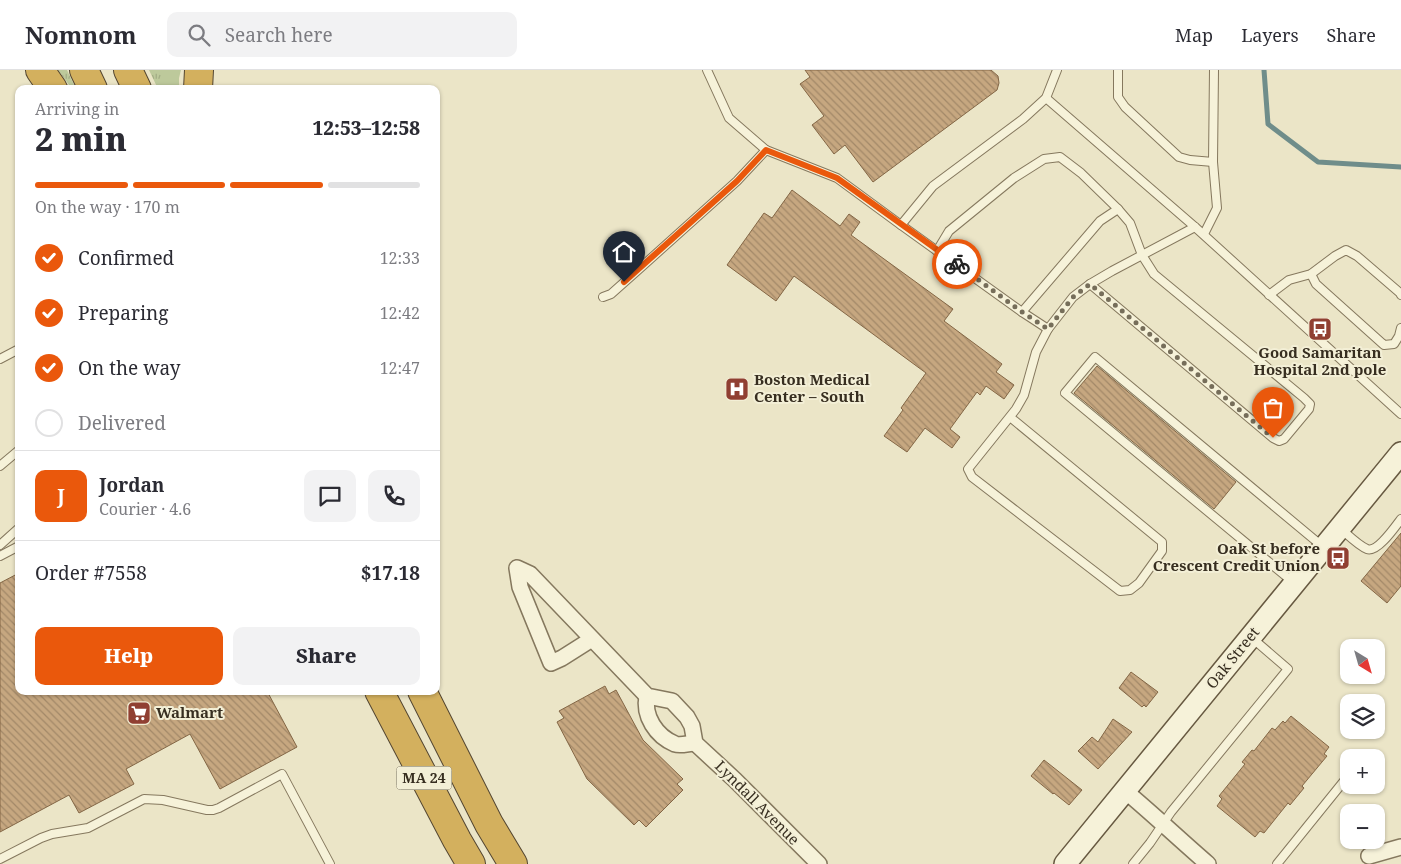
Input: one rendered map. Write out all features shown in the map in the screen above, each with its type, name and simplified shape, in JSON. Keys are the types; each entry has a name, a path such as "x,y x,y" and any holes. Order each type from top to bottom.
{"highway":[{"path":"40,70 50,85"},
{"path":"84,70 91,85"},
{"path":"128,70 135,85"},
{"path":"198,85 199,70"},
{"name":"MA 24","path":"381,695 471,864"},
{"name":"MA 24","path":"424,695 489,824 513,864"}],"main road":[{"name":"Oak Street","path":"1065,864 1401,453"}],"street":[{"path":"592,639 551,663 520,587 517,568 530,574 647,696 672,701 687,717 692,726 695,743 677,745 665,738 650,722 645,706 647,696"},
{"name":"Lyndall Avenue","path":"695,743 819,864"},
{"path":"1124,790 1208,864"},
{"path":"1369,856 1401,847"}],"lane":[{"path":"707,70 729,118 766,150 837,178 1048,329"},
{"path":"901,224 933,186 1023,119 1046,98 1057,70"},
{"path":"1118,70 1118,97 1125,107 1178,157 1213,162"},
{"path":"1204,234 1217,208 1213,162 1214,70"},
{"path":"1046,98 1204,234 1401,414"},
{"path":"603,296 610,294 646,264 737,181 766,150"},
{"path":"937,251 948,231 1014,178 1044,159 1060,157 1081,173 1130,223 1142,255 1154,274 1304,398 1310,404 1309,409 1284,440 1279,441 1273,438 1090,284"},
{"path":"1022,312 1100,221 1118,209"},
{"path":"1010,417 1162,542 1162,551 1139,583 1130,590 1120,591 972,477 968,469 1010,417 1016,410 1024,395 1036,352 1048,329 1073,297 1090,284 1195,227"},
{"path":"1269,295 1290,280 1311,274 1346,250 1357,256 1401,295"},
{"path":"1311,274 1316,284 1384,345 1394,344 1401,328"},
{"path":"0,359 15,351"},
{"path":"1294,584 1065,393 1095,357 1324,547"},
{"path":"0,466 15,453"},
{"path":"1340,528 1371,550 1378,546 1401,519"},
{"path":"0,545 15,532"},
{"path":"0,556 15,548"},
{"path":"1133,864 1171,812 1288,669 1251,637"},
{"path":"1,861 42,838 52,834 88,828 144,799 163,800 213,810 282,774 330,864"},
{"path":"1277,864 1340,786"}],"green space":[{"path":"58,70 67,70 74,85 69,85"},
{"path":"149,70 181,70 179,85 156,85"}],"building":[{"path":"805,70 991,70 998,76 999,83 997,90 873,182 845,145 834,154 812,125 824,116 800,84 810,77"},
{"path":"792,190 840,226 849,214 860,222 851,235 953,309 944,321 1002,364 996,372 1014,385 1004,399 986,386 980,395 977,392 950,429 960,437 952,448 925,428 907,452 884,436 926,373 794,276 776,301 727,265 764,213 772,218"},
{"path":"1097,366 1236,482 1214,509 1074,393"},
{"path":"1401,533 1401,586 1387,603 1361,581"},
{"name":"Walmart","path":"15,575 15,695 269,695 297,747 220,789 190,734 126,769 134,784 79,813 69,795 0,832 0,583"},
{"path":"1131,672 1158,692 1146,707 1144,705 1142,707 1119,688"},
{"path":"605,686 609,694 616,690 643,740 683,779 677,784 683,790 646,827 639,820 634,825 587,779 557,722 564,718 559,711"},
{"path":"1291,716 1329,747 1324,754 1327,756 1302,786 1304,788 1290,805 1288,803 1264,833 1260,831 1255,837 1217,806 1222,799 1219,796 1245,764 1242,762 1252,750 1254,751 1272,728 1275,730 1283,721 1285,723"},
{"path":"1113,719 1132,732 1098,769 1078,751 1092,737 1098,742"},
{"path":"1044,760 1082,790 1069,805 1031,776"}],"waterway":[{"path":"1264,70 1268,124 1318,162 1401,167"}],"way so far":[{"path":"957,264 1048,329 1073,297 1090,284 1273,438"}],"place":[{"name":"Good Samaritan Hospital 2nd pole","path":"1320,329"},
{"name":"Boston Medical Center – South","path":"737,389"},
{"name":"Oak St before Crescent Credit Union","path":"1338,558"},
{"name":"Walmart","path":"139,713"}],"route":[{"path":"624,282 737,181 766,150 837,178 957,264"}]}
